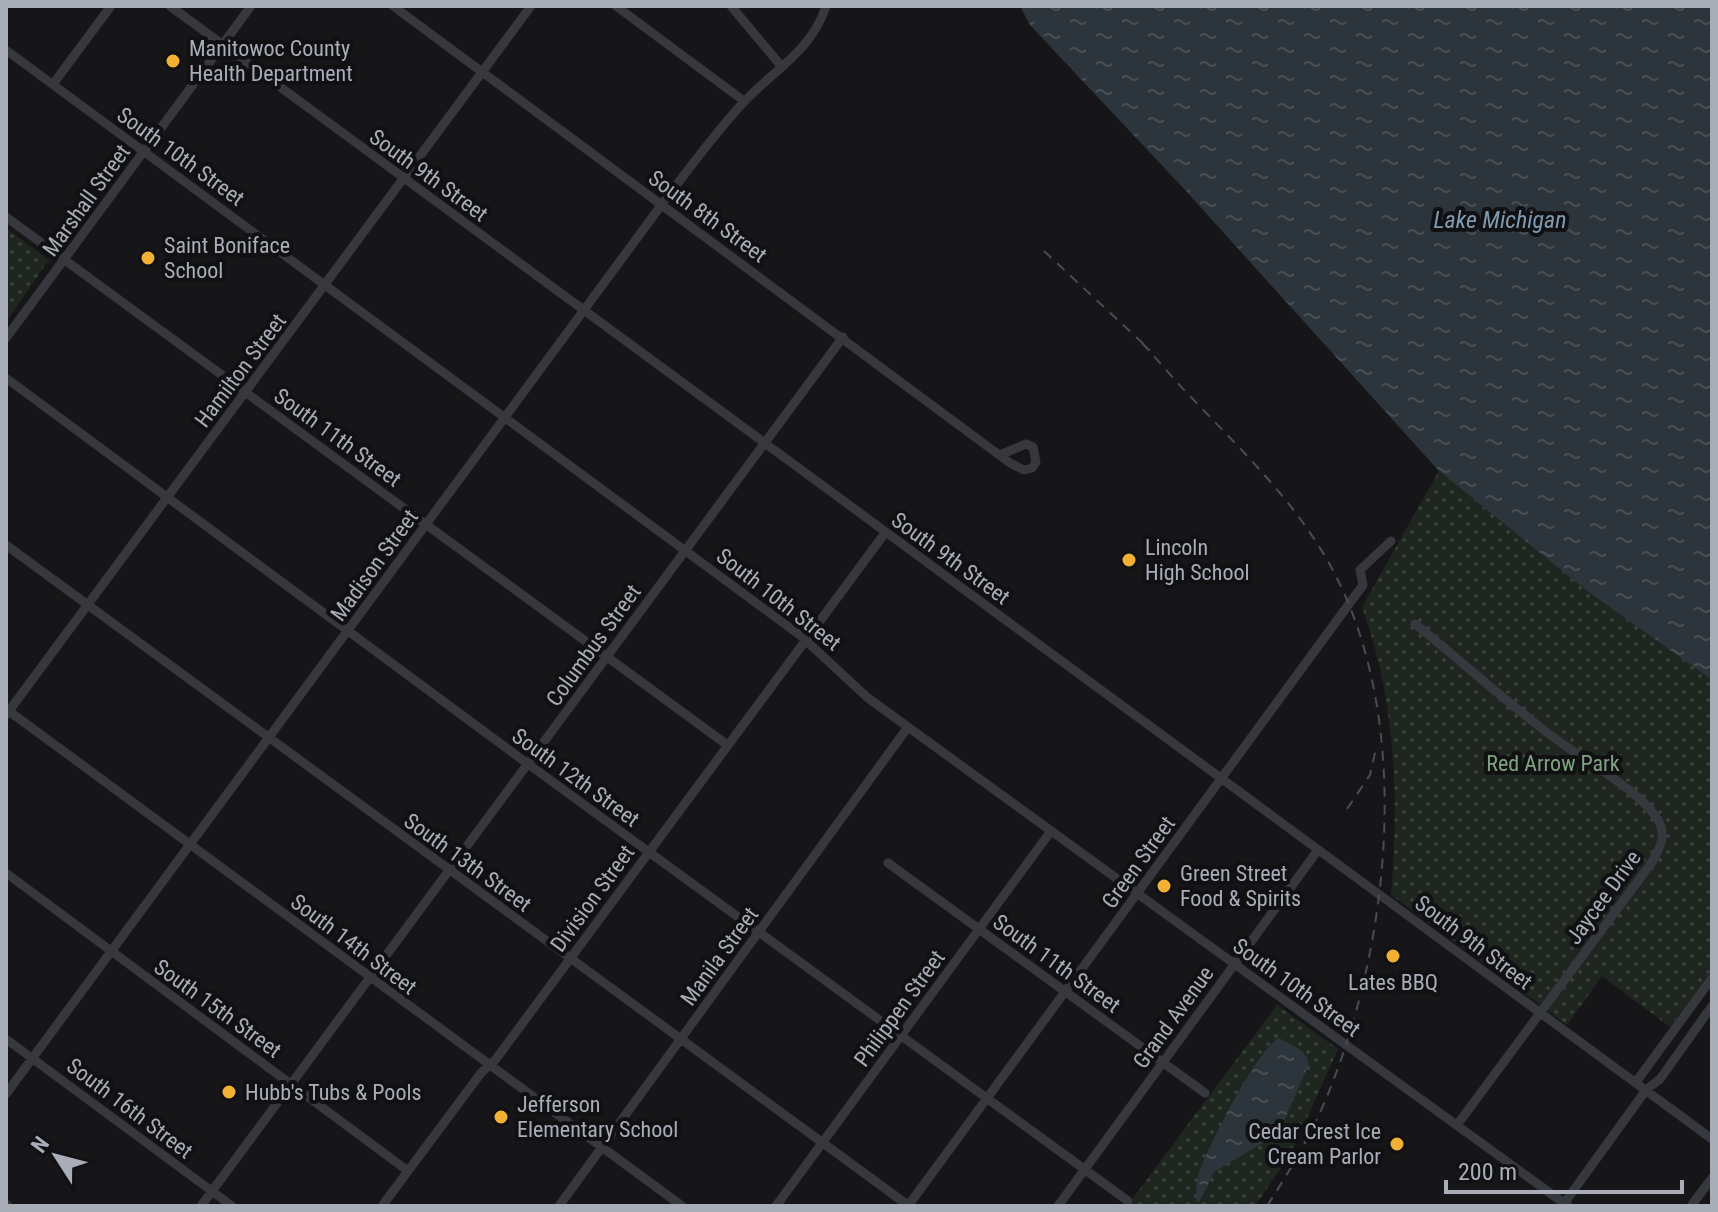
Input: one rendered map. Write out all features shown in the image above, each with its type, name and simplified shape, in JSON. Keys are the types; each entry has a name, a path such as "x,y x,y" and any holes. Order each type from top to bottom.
{"street":[{"path":"53,84 111,6"},
{"name":"South 9th Street","path":"170,6 1712,1139"},
{"name":"Marshall Street","path":"6,338 251,6"},
{"name":"South 8th Street","path":"393,6 1002,454"},
{"name":"Hamilton Street","path":"7,712 531,6"},
{"path":"616,6 744,101"},
{"path":"731,6 782,67"},
{"name":"Madison Street","path":"6,1094 716,132 744,101 805,45 826,6"},
{"name":"South 10th Street","path":"6,50 806,639 868,698 1565,1205"},
{"name":"South 11th Street","path":"6,217 726,744"},
{"name":"Columbus Street","path":"201,1206 843,337"},
{"name":"South 12th Street","path":"6,378 528,764 1128,1201"},
{"name":"Division Street","path":"382,1206 885,533"},
{"name":"Green Street","path":"909,1206 1363,585 1360,570 1391,541"},
{"name":"South 13th Street","path":"6,545 909,1206"},
{"name":"Jaycee Drive","path":"1415,624 1549,734 1652,811 1661,825 1663,841 1652,862 1457,1125"},
{"name":"South 14th Street","path":"7,712 682,1206"},
{"name":"Manila Street","path":"559,1206 908,727"},
{"name":"Philippen Street","path":"776,1206 1051,831"},
{"name":"Grand Avenue","path":"1058,1206 1318,850"},
{"name":"South 11th Street","path":"888,863 1205,1093"},
{"name":"South 15th Street","path":"6,873 408,1171"},
{"path":"1636,1082 1712,978"},
{"path":"1565,1205 1646,1090 1660,1079 1712,1006"},
{"name":"South 16th Street","path":"6,1039 232,1206"},
{"path":"1691,1206 1712,1178"}],"green space":[{"path":"6,228 52,262 48,261 6,322"},
{"name":"Red Arrow Park","path":"1439,471 1587,591 1712,680 1712,970 1670,1027 1602,976 1567,1025 1391,895 1395,822 1392,750 1382,678 1362,607"},
{"path":"1277,1005 1338,1049 1298,1138 1255,1206 1128,1205"}],"water":[{"name":"Lake Michigan","path":"1020,6 1712,6 1712,680 1587,591 1439,471 1186,191 1030,25"},
{"path":"1279,1038 1302,1051 1309,1064 1280,1130 1214,1172 1198,1204 1198,1177 1212,1142 1258,1060"}],"railway":[{"path":"1044,251 1150,350"},
{"path":"1142,343 1266,476 1316,541 1356,624 1374,688 1383,756 1384,825 1379,895 1368,963 1351,1028 1324,1104 1302,1149 1267,1206"},
{"path":"1347,809 1370,775 1376,748"}],"place":[{"name":"Manitowoc County Health Department","path":"173,61"},
{"name":"Saint Boniface School","path":"148,258"},
{"name":"Lincoln High School","path":"1129,560"},
{"name":"Green Street Food & Spirits","path":"1164,886"},
{"name":"Lates BBQ","path":"1393,956"},
{"name":"Hubb's Tubs & Pools","path":"229,1092"},
{"name":"Jefferson Elementary School","path":"501,1117"},
{"name":"Cedar Crest Ice Cream Parlor","path":"1397,1144"}]}
